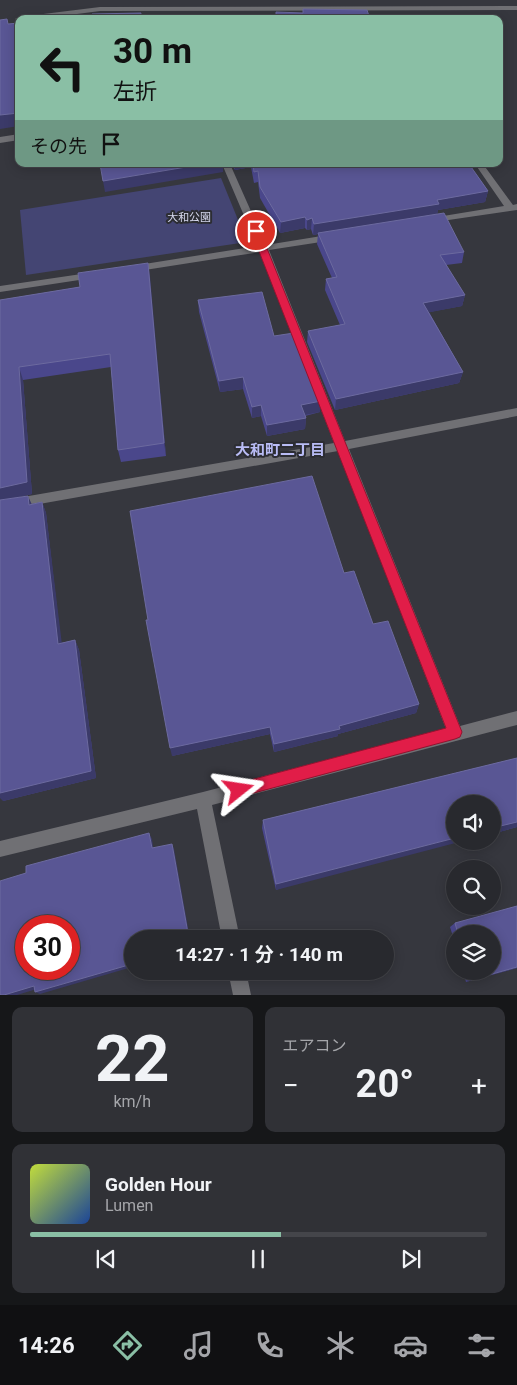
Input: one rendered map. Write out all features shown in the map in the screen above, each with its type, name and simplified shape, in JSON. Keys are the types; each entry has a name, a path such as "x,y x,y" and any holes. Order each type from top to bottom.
{"street":[{"path":"241,15 246,0"},
{"path":"376,8 380,15"},
{"path":"51,15 100,9 517,8"},
{"path":"9,20 15,19"},
{"path":"0,140 15,138"},
{"path":"227,167 263,248 455,732"},
{"path":"424,222 514,208 481,167"},
{"path":"0,289 349,234"},
{"path":"0,506 342,446 517,412"},
{"path":"0,849 204,800 455,732 517,718"},
{"path":"204,800 229,930"},
{"path":"239,980 242,995"}],"green space":[{"name":"大和公園","path":"221,178 247,242 26,275 20,210"}],"building":[{"path":"303,9 367,10 369,15 276,15 276,12 303,13"},
{"path":"141,13 141,15 92,14"},
{"path":"7,19 8,24 15,23 15,113 0,115 0,20"},
{"path":"101,167 186,167 103,181"},
{"path":"253,167 471,167 488,191 437,200 439,204 314,224 312,218 307,220 305,217 281,222 260,187 258,171 254,172"},
{"path":"444,213 464,252 440,255 465,295 423,303 463,372 336,399 308,331 345,324 326,279 337,277 318,233"},
{"path":"148,263 164,443 118,450 110,354 19,367 27,482 0,488 0,300 80,287 78,273"},
{"path":"262,292 274,336 294,333 321,401 301,405 306,418 267,425 261,405 252,407 243,377 219,381 198,300"},
{"path":"312,476 344,573 354,571 373,624 388,621 419,704 339,726 340,729 274,744 270,727 170,748 146,620 148,620 130,511"},
{"path":"28,496 29,505 42,502 58,644 75,640 91,771 0,793 0,500"},
{"path":"517,758 517,822 501,826 501,795 446,795 446,840 276,884 263,820"},
{"path":"149,833 152,848 172,844 187,930 124,930 124,966 80,979 80,915 15,915 15,980 77,980 35,992 34,986 0,995 0,881 26,873 26,866"},
{"path":"517,906 517,967 501,972 501,925 456,925 455,923 484,915 501,915 501,910"}],"district":[{"name":"大和町二丁目","path":"280,450"}],"route":[{"path":"239,790 455,732 256,231"}]}
